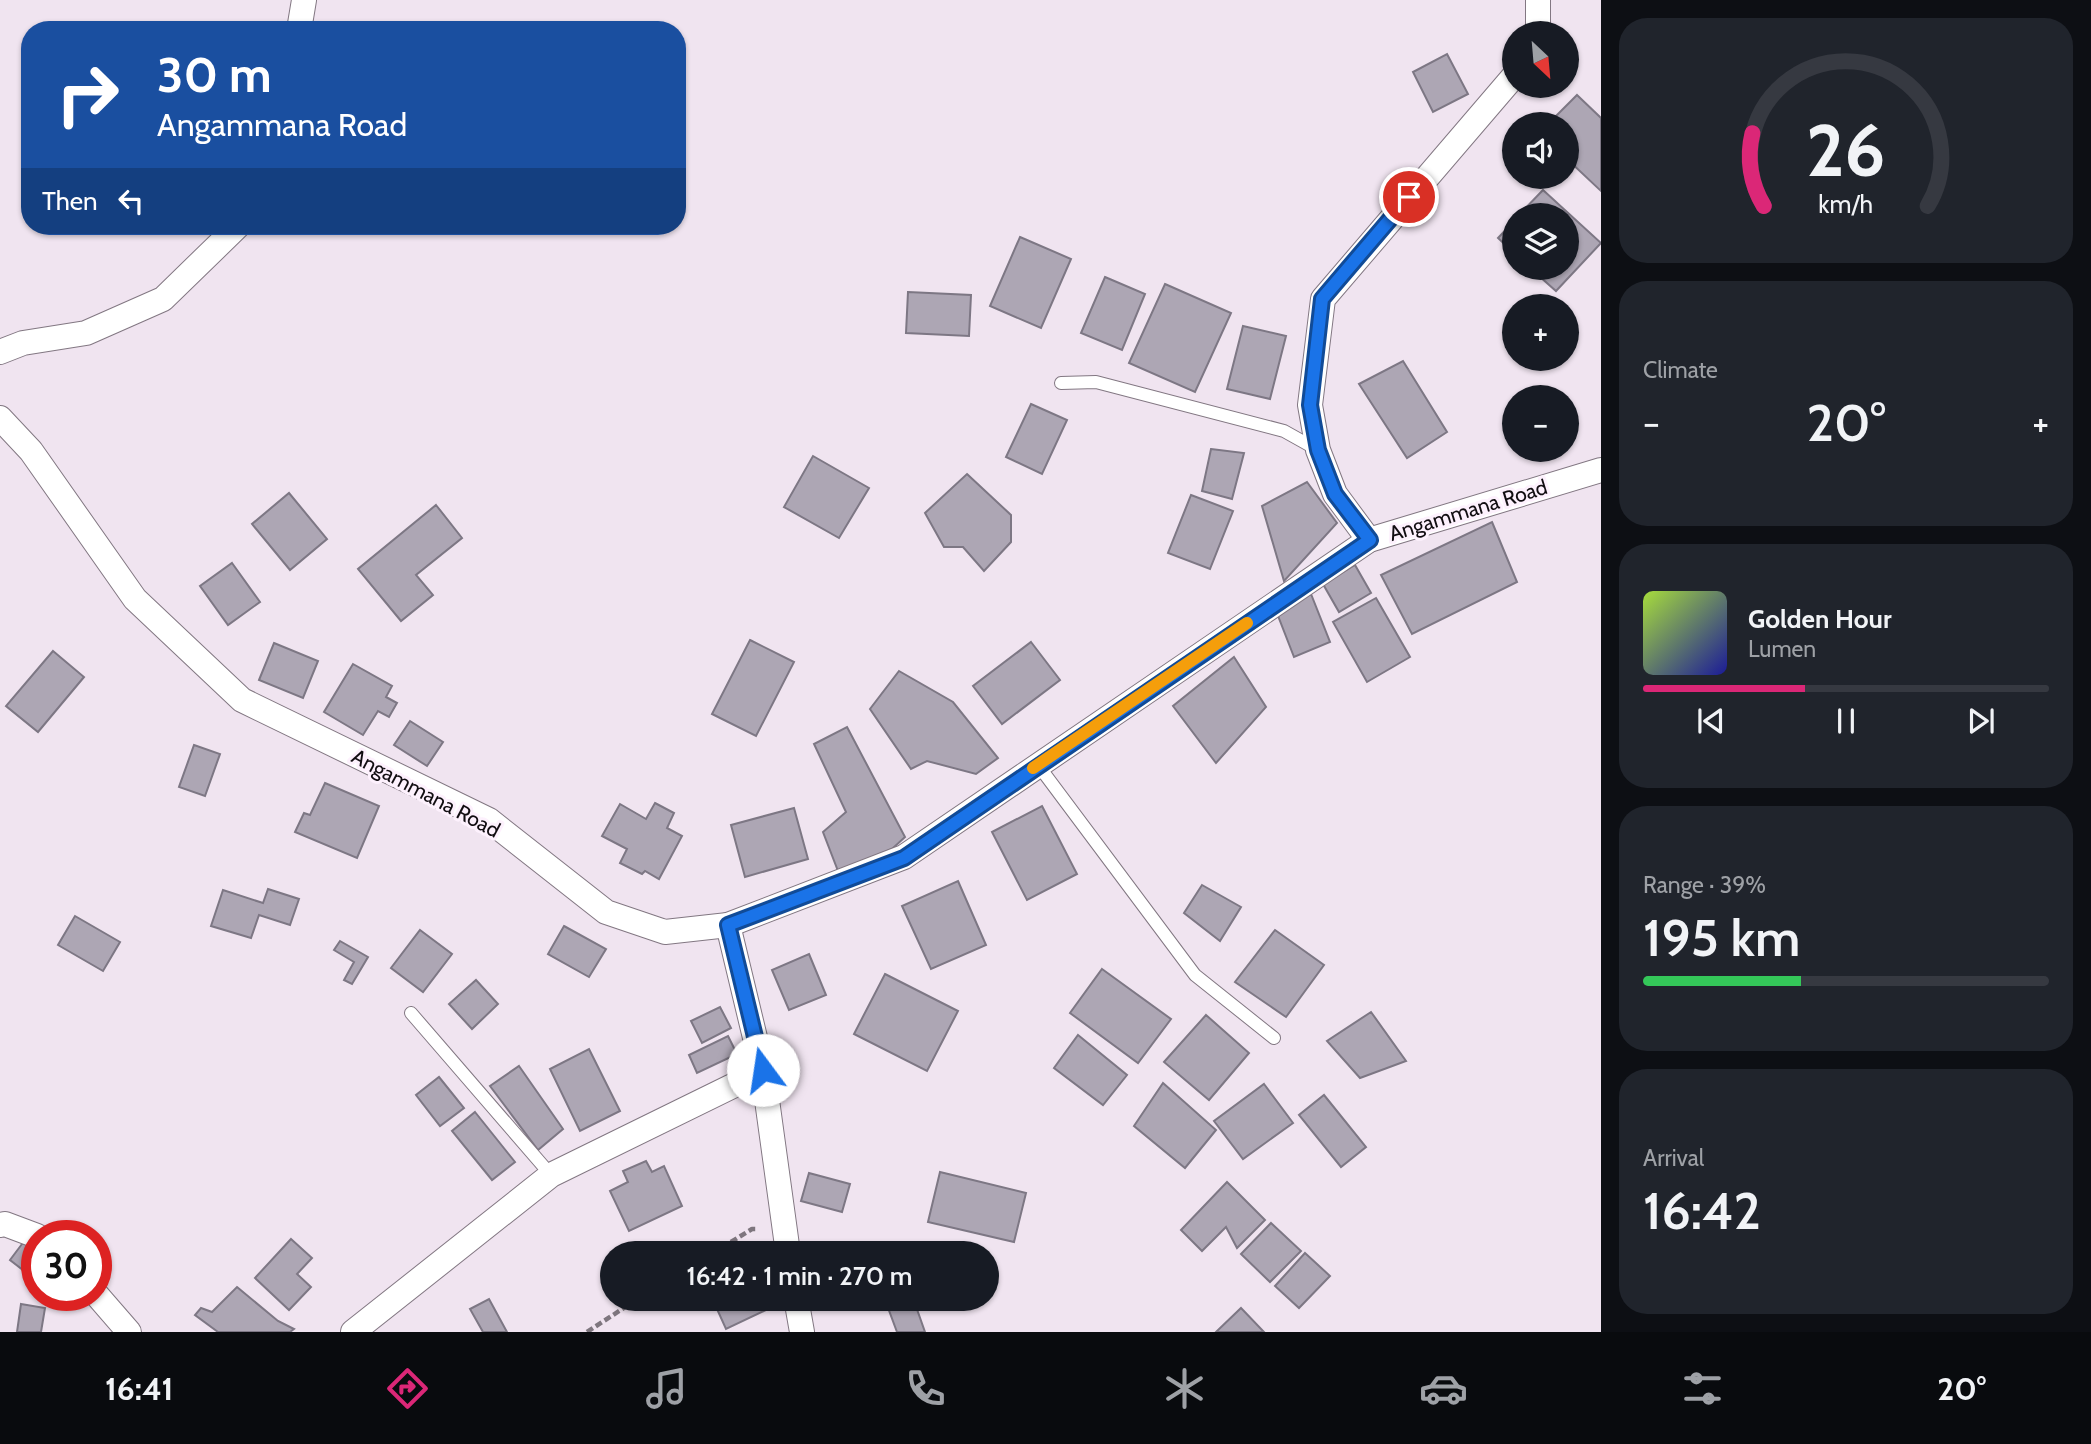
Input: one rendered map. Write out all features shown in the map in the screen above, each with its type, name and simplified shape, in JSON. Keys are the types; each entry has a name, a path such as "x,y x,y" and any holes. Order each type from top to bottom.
{"street":[{"path":"300,21 304,0"},
{"path":"1538,0 1538,21"},
{"path":"1370,540 1335,494 1318,450 1310,405 1322,299 1502,90"},
{"path":"0,352 23,343 86,334 163,299 229,235"},
{"name":"Angammana Road","path":"0,418 31,451 135,599 242,700 489,820 606,912 665,932 728,925 904,858 1370,540 1601,470"},
{"path":"728,925 763,1070 787,1241"},
{"path":"353,1332 551,1175 763,1070"},
{"path":"0,1225 5,1224 21,1230"},
{"path":"111,1311 129,1332"},
{"path":"798,1311 802,1332"}],"lane":[{"path":"1061,383 1096,382 1284,431 1318,450"},
{"path":"1038,765 1195,975 1274,1038"},
{"path":"411,1013 551,1175"}],"path":[{"path":"732,1241 752,1229 782,1241"},
{"path":"587,1332 619,1311"}],"building":[{"path":"1447,54 1468,94 1433,112 1413,72"},
{"path":"1579,97 1601,118 1601,191 1579,170 1579,112 1560,112 1574,98"},
{"path":"1543,190 1557,203 1531,203"},
{"path":"1579,223 1601,243 1579,266"},
{"path":"1020,237 1071,259 1041,328 990,306"},
{"path":"1105,277 1145,294 1122,350 1081,333"},
{"path":"1544,280 1566,280 1556,291"},
{"path":"1165,284 1231,313 1195,392 1129,363"},
{"path":"908,292 971,295 969,336 906,333"},
{"path":"1243,326 1286,336 1270,399 1227,389"},
{"path":"1403,361 1447,432 1407,458 1359,384"},
{"path":"1031,404 1067,420 1042,474 1006,457"},
{"path":"1211,449 1244,453 1232,499 1202,491"},
{"path":"813,456 869,488 839,538 784,507"},
{"path":"967,474 1011,515 1011,542 984,571 963,547 944,547 925,513"},
{"path":"1307,482 1337,523 1284,581 1262,506"},
{"path":"289,493 327,539 290,570 252,524"},
{"path":"1191,495 1233,511 1210,569 1168,553"},
{"path":"436,505 462,538 416,575 433,595 401,621 358,569"},
{"path":"1492,522 1517,582 1412,634 1381,575"},
{"path":"232,563 260,602 228,625 200,586"},
{"path":"1355,565 1371,593 1339,612 1323,584"},
{"path":"1311,594 1330,642 1294,657 1275,608"},
{"path":"1376,598 1410,657 1367,682 1333,622"},
{"path":"750,640 794,662 756,736 712,714"},
{"path":"1031,642 1060,680 1002,724 973,686"},
{"path":"274,643 318,661 303,698 259,680"},
{"path":"53,651 84,677 38,732 6,706"},
{"path":"1234,657 1266,707 1216,763 1173,706"},
{"path":"353,664 392,686 386,697 397,703 389,717 378,711 363,735 324,712"},
{"path":"899,671 953,702 998,758 976,774 927,761 911,769 870,709"},
{"path":"410,721 443,742 427,766 394,745"},
{"path":"847,727 905,837 892,849 838,871 823,832 846,812 814,744"},
{"path":"194,745 220,754 205,796 179,787"},
{"path":"325,783 379,806 357,858 295,832 304,813 310,815"},
{"path":"655,803 674,813 667,828 682,836 659,879 620,863 627,849 602,836 620,804 646,819"},
{"path":"1042,806 1077,874 1027,900 992,832"},
{"path":"794,808 808,859 745,877 731,825"},
{"path":"958,881 986,945 931,969 902,906"},
{"path":"1202,885 1241,907 1220,941 1184,913"},
{"path":"268,889 299,899 290,925 259,915 251,938 211,926 223,890 263,903"},
{"path":"75,916 120,942 103,971 58,945"},
{"path":"564,926 606,949 589,977 548,954"},
{"path":"420,930 452,954 423,992 391,968"},
{"path":"1275,930 1324,965 1286,1017 1235,982"},
{"path":"340,941 368,957 352,984 344,980 354,962 334,950"},
{"path":"809,954 826,995 789,1010 772,970"},
{"path":"1102,969 1171,1019 1138,1063 1070,1013"},
{"path":"885,974 958,1011 927,1071 854,1034"},
{"path":"476,980 498,1004 472,1029 449,1004"},
{"path":"720,1007 731,1028 702,1043 691,1021"},
{"path":"1371,1012 1406,1061 1360,1078 1327,1041"},
{"path":"1206,1015 1249,1053 1209,1100 1164,1062"},
{"path":"1078,1035 1127,1075 1103,1105 1054,1068"},
{"path":"728,1036 737,1054 697,1073 689,1055"},
{"path":"589,1049 620,1111 580,1131 550,1069"},
{"path":"519,1066 563,1129 538,1150 490,1086"},
{"path":"439,1077 464,1108 440,1126 416,1095"},
{"path":"1163,1083 1216,1130 1185,1168 1134,1126"},
{"path":"1264,1084 1293,1123 1243,1159 1214,1121"},
{"path":"1324,1095 1366,1147 1341,1167 1299,1115"},
{"path":"475,1112 515,1162 492,1180 452,1131"},
{"path":"646,1161 652,1172 664,1166 682,1206 629,1231 610,1191 628,1182 623,1171"},
{"path":"940,1172 1026,1193 1014,1242 928,1222"},
{"path":"809,1173 850,1184 842,1212 801,1201"},
{"path":"1227,1182 1265,1220 1237,1248 1226,1227 1202,1251 1181,1230"},
{"path":"1271,1223 1301,1251 1270,1282 1241,1254"},
{"path":"291,1239 312,1258 297,1274 311,1287 289,1310 255,1278"},
{"path":"21,1245 21,1269 10,1260"},
{"path":"1305,1253 1330,1276 1299,1308 1275,1286"},
{"path":"237,1287 278,1321 294,1329 290,1332 218,1332 195,1315 201,1308 212,1312"},
{"path":"489,1299 507,1332 483,1332 470,1309"},
{"path":"21,1304 21,1311 44,1311 41,1332 17,1332"},
{"path":"1241,1308 1264,1332 1216,1332"},
{"path":"718,1311 764,1311 726,1329"},
{"path":"889,1311 918,1311 925,1332 897,1332"}],"slow traffic":[{"path":"1033,768 1247,623"}],"route":[{"path":"763,1070 728,925 904,858 1370,540 1335,494 1318,450 1310,405 1322,299 1409,197"}]}
